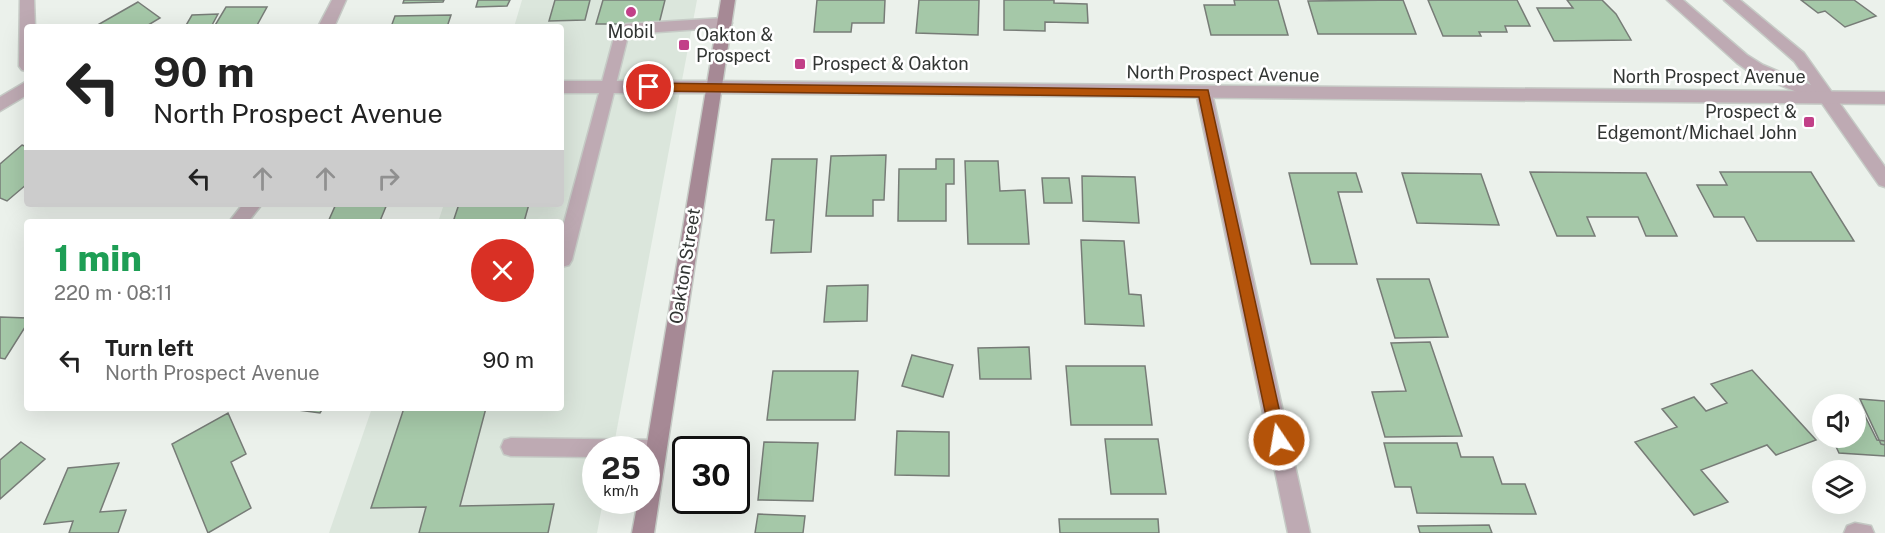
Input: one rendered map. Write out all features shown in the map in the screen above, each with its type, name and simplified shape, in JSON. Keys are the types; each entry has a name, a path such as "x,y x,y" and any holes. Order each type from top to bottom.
{"main road":[{"name":"Oakton Street","path":"658,436 728,0"},
{"name":"Oakton Street","path":"643,533 646,514"}],"street":[{"path":"27,0 27,24"},
{"path":"327,24 339,0"},
{"path":"1674,0 1749,64 1771,76 1827,98"},
{"path":"1731,0 1799,57 1885,180"},
{"path":"564,256 621,34 626,29 724,23"},
{"name":"North Prospect Avenue","path":"564,87 1885,98"},
{"path":"0,105 24,89"},
{"path":"1204,93 1299,533"},
{"path":"240,219 250,207"},
{"path":"511,447 582,448"},
{"path":"1855,533 1863,533"}],"shaded area":[{"path":"522,0 697,0 616,436 582,436 582,514 601,514 597,533 329,533 371,411 564,411 564,219 439,219 443,207 564,207 564,24 515,24"}],"building":[{"path":"404,0 444,0 443,2 403,3"},
{"path":"478,0 510,0 507,6 476,7"},
{"path":"555,0 590,0 585,20 549,21"},
{"name":"Mobil","path":"603,0 665,0 659,24 596,24"},
{"path":"817,0 885,0 884,23 852,23 851,32 814,32"},
{"path":"919,0 979,0 978,35 916,33"},
{"path":"1004,0 1054,0 1054,3 1087,4 1088,23 1045,22 1045,31 1004,30"},
{"path":"1234,0 1278,0 1288,35 1211,35 1204,5 1235,5"},
{"path":"1403,0 1416,34 1318,34 1308,1"},
{"path":"1428,0 1517,0 1530,26 1505,26 1507,32 1479,32 1481,36 1443,36"},
{"path":"1567,0 1602,0 1616,14 1631,40 1554,41 1537,8 1573,8"},
{"path":"1801,0 1854,0 1876,16 1845,27 1825,11 1818,13"},
{"path":"138,2 160,18 150,24 99,24"},
{"path":"226,7 267,7 258,24 216,24"},
{"path":"218,14 213,24 187,24 192,15"},
{"path":"451,15 448,24 392,24 395,16"},
{"path":"22,145 24,146 24,187 7,201 0,198 0,164"},
{"path":"886,155 884,200 873,200 873,216 826,216 831,156"},
{"path":"772,159 817,159 811,252 771,253 774,220 766,220"},
{"path":"936,159 954,159 954,184 946,184 946,221 898,221 899,169 936,169"},
{"path":"965,161 998,161 1000,191 1025,190 1029,244 968,244"},
{"path":"1530,172 1646,173 1677,236 1646,236 1638,217 1587,217 1595,236 1557,236"},
{"path":"1720,172 1811,172 1854,241 1757,241 1744,217 1714,217 1697,185 1727,185"},
{"path":"1289,173 1356,173 1362,192 1338,192 1357,264 1311,264"},
{"path":"1402,173 1481,174 1499,225 1417,223"},
{"path":"1082,176 1135,177 1139,223 1083,221"},
{"path":"1042,178 1069,178 1072,203 1044,203"},
{"path":"335,207 386,207 381,219 329,219"},
{"path":"458,207 528,207 525,219 454,219"},
{"path":"1081,240 1124,241 1129,294 1141,295 1144,326 1085,324"},
{"path":"1377,279 1429,279 1448,337 1395,338"},
{"path":"868,285 867,321 824,322 827,286"},
{"path":"0,317 24,318 24,329 5,359 0,358"},
{"path":"1430,342 1462,436 1385,437 1372,392 1406,391 1391,343"},
{"path":"1029,347 1031,379 980,379 978,348"},
{"path":"912,355 953,365 943,397 902,386"},
{"path":"1066,366 1145,366 1152,425 1071,425"},
{"path":"1752,370 1812,436 1812,442 1776,455 1767,445 1701,470 1728,502 1694,515 1635,442 1677,427 1662,409 1694,397 1706,411 1727,403 1711,384"},
{"path":"773,371 858,371 855,420 767,420"},
{"path":"1866,399 1885,401 1885,445 1881,444 1866,412"},
{"path":"403,411 485,411 460,506 554,504 548,533 419,533 426,507 371,508"},
{"path":"228,413 246,454 231,462 251,508 208,533 172,444"},
{"path":"1866,418 1877,440 1885,441 1885,456 1839,453 1837,448 1866,448"},
{"path":"897,431 949,432 949,476 895,475"},
{"path":"1105,439 1158,439 1166,494 1111,494"},
{"path":"21,442 45,459 0,499 0,460"},
{"path":"764,442 818,443 813,501 758,500"},
{"path":"1384,443 1457,443 1461,457 1493,457 1502,484 1525,484 1536,514 1417,513 1411,487 1395,487"},
{"path":"119,463 100,512 126,510 118,533 69,533 73,521 44,524 68,468"},
{"path":"758,514 805,516 803,533 755,533"},
{"path":"1059,519 1158,519 1159,533 1060,533"},
{"path":"1489,525 1492,533 1420,533 1418,526"}],"place":[{"name":"Mobil","path":"631,12"},
{"name":"Oakton & Prospect","path":"684,45"},
{"name":"Prospect & Oakton","path":"800,64"},
{"name":"Prospect & Edgemont/Michael John","path":"1809,122"}],"route":[{"path":"649,87 1204,93 1279,440"}]}
